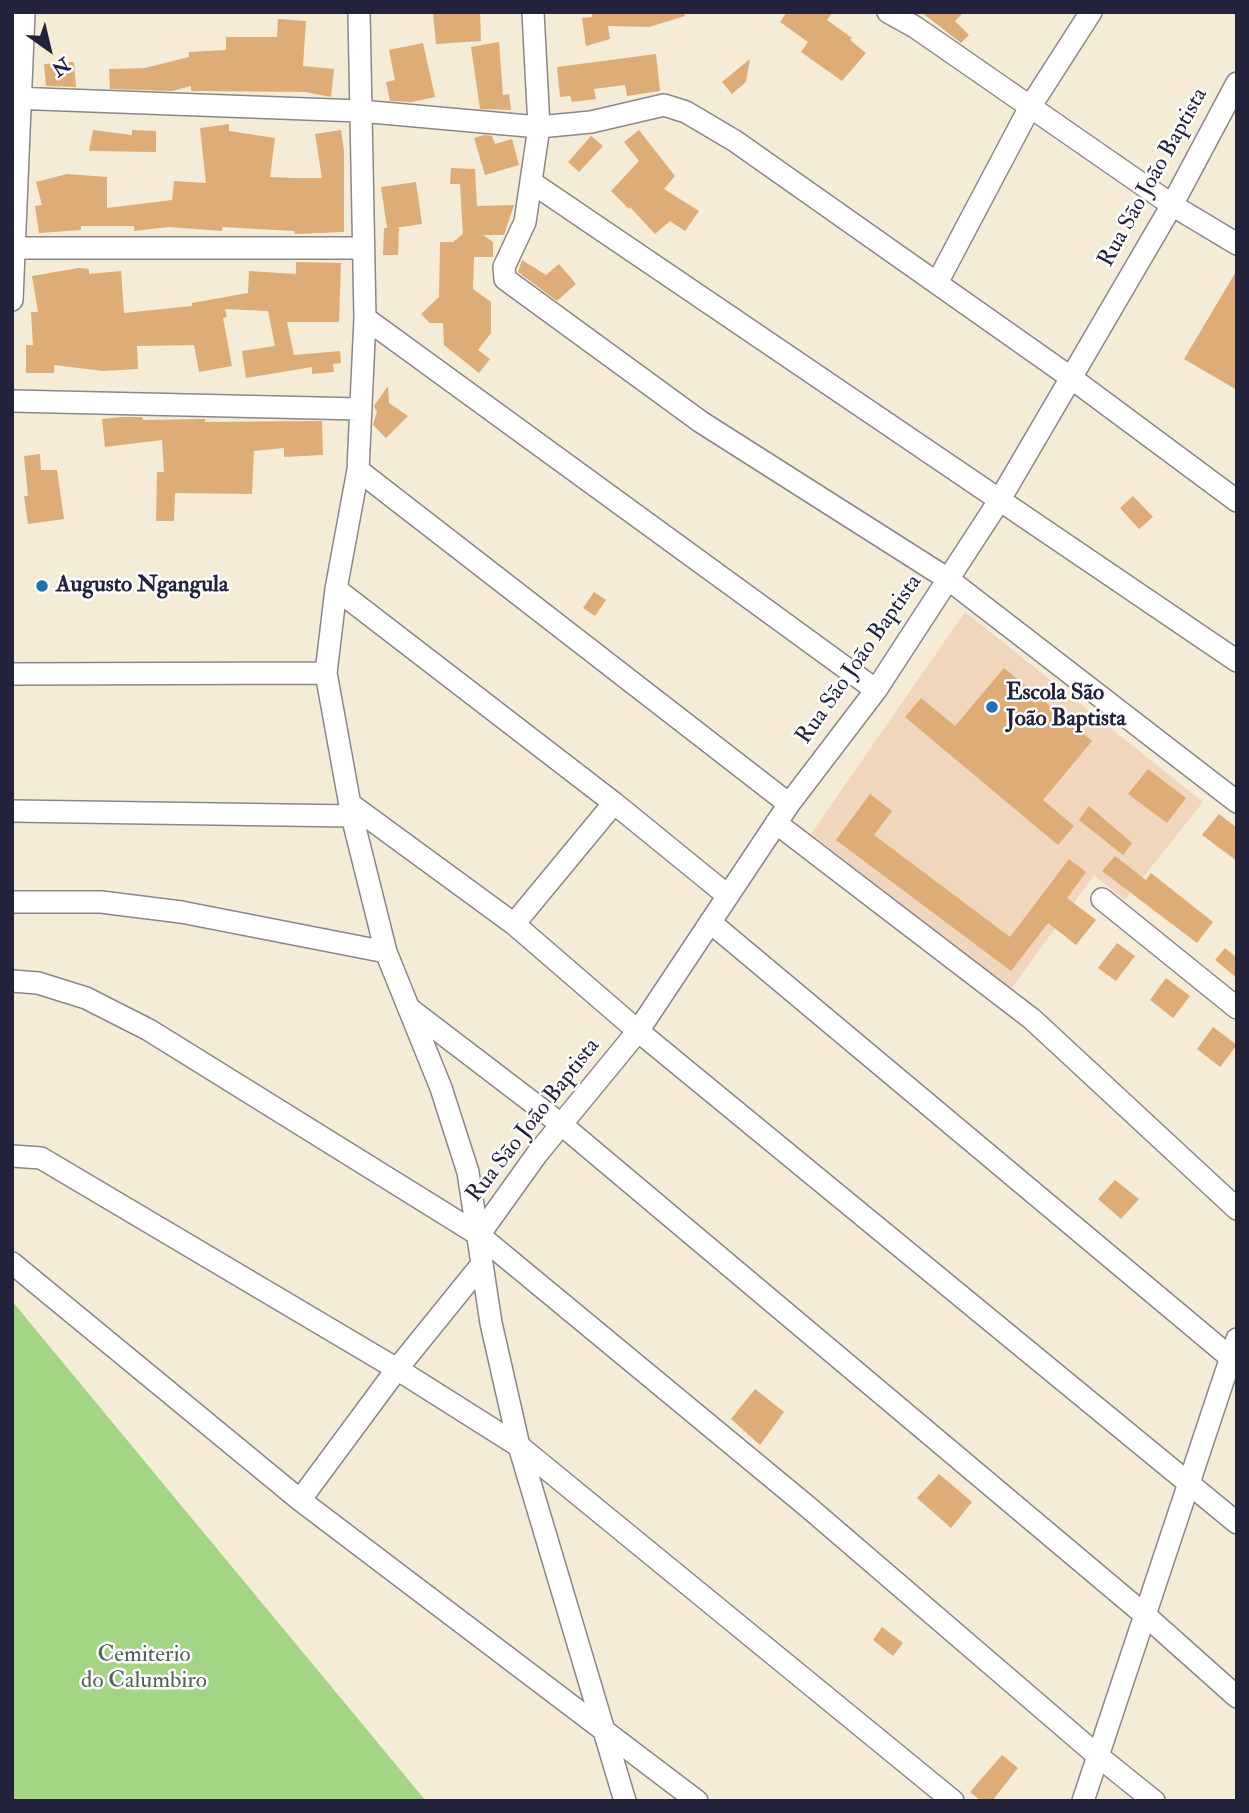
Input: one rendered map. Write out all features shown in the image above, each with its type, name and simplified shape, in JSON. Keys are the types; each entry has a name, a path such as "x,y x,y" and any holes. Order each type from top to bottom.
{"street":[{"path":"12,300 16,99 24,12"},
{"path":"359,12 361,248 365,318 358,470 336,589 326,673 351,810 386,952 441,1088 468,1171 491,1323 519,1446 625,1801"},
{"path":"533,12 539,127 526,222 504,267 505,279 701,422 948,579 1237,802"},
{"path":"937,283 1030,107 1091,12"},
{"path":"896,14 1172,205 1237,244"},
{"name":"Rua São João Baptista","path":"479,1235 562,1125 638,1031 789,804 876,690 999,501 1172,205 1237,83"},
{"path":"16,99 360,111 539,127 591,122 664,105 686,111 735,141 1070,377 1237,501"},
{"path":"531,182 1237,661"},
{"path":"13,248 361,248"},
{"path":"365,318 876,690"},
{"path":"12,401 360,409"},
{"path":"358,470 789,804"},
{"path":"336,589 614,803 727,895"},
{"path":"12,674 326,673"},
{"path":"514,924 614,803"},
{"path":"12,811 351,810 514,924 638,1031 1237,1523"},
{"path":"776,823 1032,1019 1237,1209"},
{"path":"1102,899 1237,1008"},
{"path":"12,902 101,902 181,912 386,952"},
{"path":"709,922 1235,1353 1083,1801"},
{"path":"12,981 38,983 86,998 149,1030 479,1235 808,1507 1154,1801"},
{"path":"410,1009 562,1125 1145,1615 1237,1697"},
{"path":"12,1156 41,1158 397,1369 519,1446 953,1801"},
{"path":"12,1263 300,1500 697,1801"},
{"path":"300,1500 397,1369 482,1264"}],"shaded area":[{"name":"Escola São João Baptista","path":"965,612 1203,802 1125,900 1094,875 1011,989 811,834"}],"green space":[{"name":"Cemiterio do Calumbiro","path":"12,1301 141,1457 426,1801 12,1801"}],"building":[{"path":"433,12 480,12 481,41 436,44"},
{"path":"592,12 684,12 685,16 649,27 608,26 610,39 586,46 582,18 592,17"},
{"path":"787,12 833,12 827,20 852,38 850,40 866,53 842,81 801,52 808,42 780,22"},
{"path":"921,12 964,12 955,21 969,35 961,43"},
{"path":"278,19 306,21 303,66 334,69 331,97 305,92 191,91 191,86 172,91 110,89 109,69 145,68 189,57 189,52 226,50 226,37 277,37"},
{"path":"499,42 503,95 509,94 511,110 480,109 471,47"},
{"path":"423,43 435,97 412,102 390,101 386,82 395,80 389,50"},
{"path":"656,54 660,91 627,96 625,85 594,89 596,99 572,102 570,96 560,97 557,67"},
{"path":"750,59 746,82 732,94 722,82"},
{"path":"74,62 76,87 46,86 44,64"},
{"path":"229,124 229,131 275,138 270,177 322,178 315,134 341,130 344,151 344,232 295,234 294,231 222,227 222,231 169,227 134,231 134,226 81,226 81,230 39,233 35,206 42,205 36,182 67,174 107,177 107,208 172,200 174,181 206,183 200,128"},
{"path":"93,130 132,135 132,130 156,131 156,152 89,151"},
{"path":"639,130 675,176 664,189 699,211 685,231 670,221 655,234 611,191 639,161 624,142"},
{"path":"492,136 495,144 512,139 519,165 485,175 474,138"},
{"path":"591,136 603,146 579,172 568,162"},
{"path":"451,168 475,169 477,206 514,205 504,235 483,235 493,242 493,257 474,257 473,289 491,302 491,333 478,350 490,359 479,373 444,345 443,323 430,323 421,314 439,297 440,242 453,242 463,234 460,184 450,184"},
{"path":"416,182 422,224 395,228 399,228 398,255 383,255 384,228 387,228 381,187"},
{"path":"522,260 546,275 559,264 576,284 557,301 518,272"},
{"path":"296,262 341,263 339,322 287,322 294,355 340,351 341,363 333,364 334,372 312,374 312,367 246,378 242,351 275,346 268,311 225,309 227,317 223,318 232,366 199,372 194,345 137,346 138,369 103,371 54,365 54,373 26,373 26,345 33,345 31,312 38,312 32,276 79,268 89,269 89,274 121,271 124,313 192,306 192,303 248,293 249,271 296,274"},
{"path":"1237,270 1237,390 1184,359"},
{"path":"388,386 389,403 408,416 386,438 373,425 377,412 374,406"},
{"path":"142,417 143,420 205,419 205,422 322,421 323,455 284,457 284,448 254,451 252,494 175,493 174,521 156,521 157,472 164,472 162,440 105,447 102,419"},
{"path":"40,454 41,470 57,470 64,519 28,524 24,496 28,496 24,456"},
{"path":"1133,496 1153,517 1139,529 1120,508"},
{"path":"594,592 606,600 595,616 583,608"},
{"path":"1004,668 1092,741 1043,800 1074,826 1058,845 905,717 921,698 955,726"},
{"path":"1148,769 1186,798 1167,823 1128,794"},
{"path":"870,794 892,811 874,835 1010,937 1069,859 1086,872 1067,898 1096,920 1076,945 1048,923 1011,971 836,840"},
{"path":"1089,806 1132,843 1123,855 1079,820"},
{"path":"1219,814 1237,828 1237,861 1202,835"},
{"path":"1115,856 1146,880 1151,873 1213,922 1197,943 1102,871"},
{"path":"1117,943 1135,956 1116,981 1098,968"},
{"path":"1225,948 1237,958 1237,978 1215,960"},
{"path":"1166,978 1190,996 1173,1018 1150,1000"},
{"path":"1213,1027 1237,1045 1220,1067 1197,1049"},
{"path":"1115,1180 1139,1199 1121,1219 1098,1199"},
{"path":"755,1389 784,1412 760,1445 731,1419"},
{"path":"939,1474 972,1502 951,1528 917,1498"},
{"path":"882,1627 903,1643 893,1656 873,1640"},
{"path":"1002,1755 1018,1768 992,1801 981,1801 970,1792"}],"place":[{"name":"Augusto Ngangula","path":"42,586"},
{"name":"Escola São João Baptista","path":"992,707"}]}
